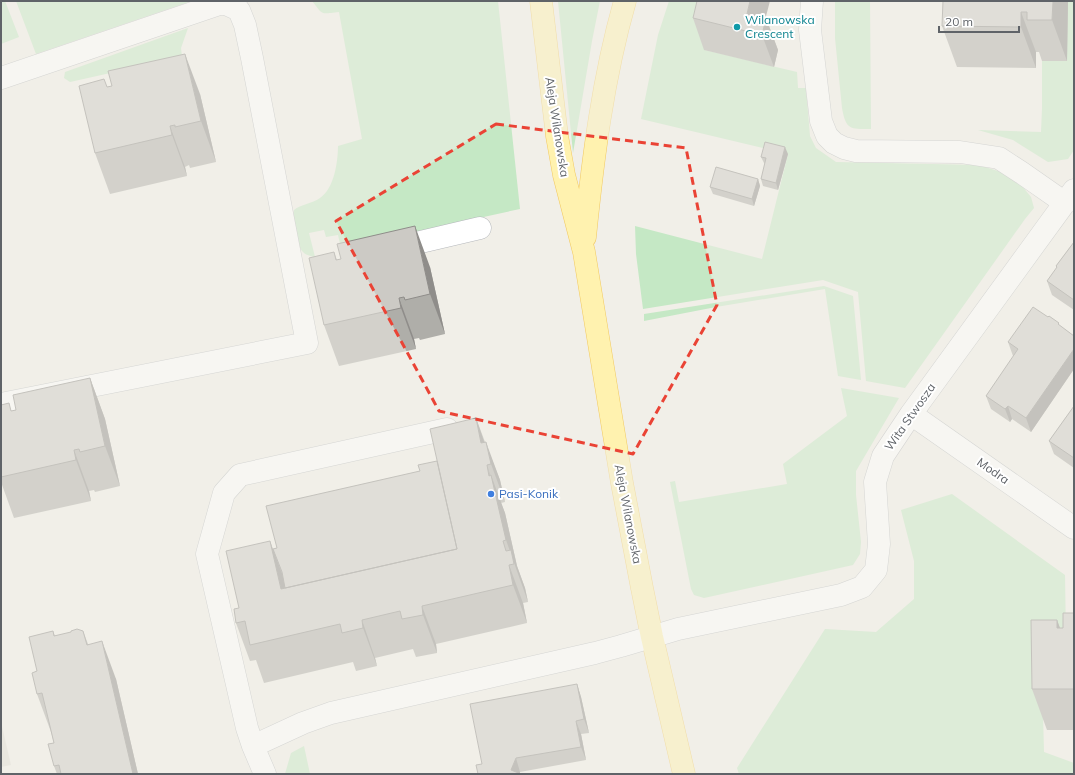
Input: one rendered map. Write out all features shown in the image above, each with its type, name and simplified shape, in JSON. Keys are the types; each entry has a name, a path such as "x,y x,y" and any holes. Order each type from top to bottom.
{"main road":[{"name":"Aleja Wilanowska","path":"541,1 556,136 564,175 584,252 622,483 652,637 684,774"},
{"name":"Aleja Wilanowska","path":"584,252 591,174 610,64 618,25 625,1"}],"street":[{"path":"812,1 810,30 821,121 827,136 834,143 844,148 856,151 960,152 998,158 1022,173 1070,197"},
{"path":"1,78 219,4 226,4 239,10 245,25 302,270 308,343 1,404"},
{"name":"Wita Stwosza","path":"253,746 303,723 331,713 575,658 694,625 841,595 862,587 876,570 879,544 875,482 883,456 911,414 1070,197"},
{"path":"372,254 480,228"},
{"name":"Modra","path":"911,414 1074,528"},
{"path":"266,774 253,746 241,704 207,554 224,493 240,475 447,429"}],"highlighted area":[{"path":"496,124 686,148 717,305 633,454 439,411 336,221"}],"shaded area":[{"path":"1,722 11,765 1,767"}],"green space":[{"path":"1,1 5,1 19,37 1,44"},
{"path":"16,1 192,1 36,54"},
{"path":"312,1 498,1 520,209 341,248 338,235 326,237 324,230 309,233 315,257 303,252 298,244 295,232 294,210 300,206 317,200 325,194 334,175 338,146 362,139 339,12 323,13"},
{"path":"558,1 600,1 573,153"},
{"path":"669,1 717,1 705,50 797,72 798,88 806,88 810,136 816,148 836,162 979,165 1004,173 1022,186 1031,197 1034,208 905,388 866,381 858,292 823,280 643,309 636,254 635,226 762,259 788,154 641,119 658,35"},
{"path":"835,1 870,1 871,129 858,129 850,127 845,121 842,108 835,38"},
{"path":"1068,1 1074,1 1074,150 1068,159 1048,162 1013,140 978,130 1041,132 1042,61"},
{"path":"188,28 181,48 182,57 70,82 64,78 65,72"},
{"path":"824,286 853,296 861,380 838,376 825,289 716,307 644,321 644,314"},
{"path":"841,388 899,398 856,471 856,495 861,542 860,554 853,565 704,598 694,595 691,589 670,482 675,481 679,502 787,484 783,464 847,416"},
{"path":"952,494 1065,575 1066,641 1041,640 1044,752 1074,763 1074,774 739,774 737,768 825,629 876,632 914,599 914,561 901,510"},
{"path":"304,746 310,774 285,774 291,753"}],"building":[{"path":"697,1 750,1 747,14 766,18 762,35 693,18"},
{"path":"943,1 1053,1 1052,20 1027,20 1027,12 1021,12 1021,27 942,26"},
{"path":"185,54 201,121 175,127 175,125 170,126 172,135 95,153 79,86 104,79 107,87 112,86 108,71"},
{"path":"765,142 785,147 776,183 761,179 766,158 761,157"},
{"path":"716,167 758,179 752,199 710,187"},
{"path":"415,226 430,294 405,300 404,297 399,298 401,308 324,325 309,258 334,252 336,260 341,259 337,244"},
{"path":"1074,242 1074,300 1047,281"},
{"path":"1033,307 1059,323 1058,324 1074,336 1074,349 1026,418 1008,406 1005,409 986,396 1018,349 1008,342"},
{"path":"90,378 105,446 80,452 79,449 74,450 76,460 1,477 1,405 9,403 11,411 16,410 13,395"},
{"path":"1074,406 1074,458 1049,441"},
{"path":"476,418 481,443 486,442 491,464 487,465 489,476 491,475 506,540 503,541 506,551 511,550 514,564 509,565 513,585 422,606 423,615 402,619 400,611 362,620 363,628 342,633 340,624 250,645 245,621 236,623 234,609 239,608 226,551 270,541 281,589 457,549 430,429"},
{"path":"437,461 457,549 285,588 282,572 273,549 277,548 266,506 420,471 418,465"},
{"path":"1063,613 1074,613 1074,689 1032,689 1031,620 1057,620 1057,628 1063,628"},
{"path":"77,629 83,631 87,645 102,641 133,774 61,774 59,765 54,766 48,744 54,743 42,693 37,694 32,673 37,671 29,637 53,631 54,636"},
{"path":"577,684 584,719 576,721 581,747 516,758 511,770 521,774 478,774 476,765 482,764 470,704"}],"place":[{"name":"Wilanowska Crescent","path":"737,27"},
{"name":"Pasi-Konik","path":"491,494"}]}
